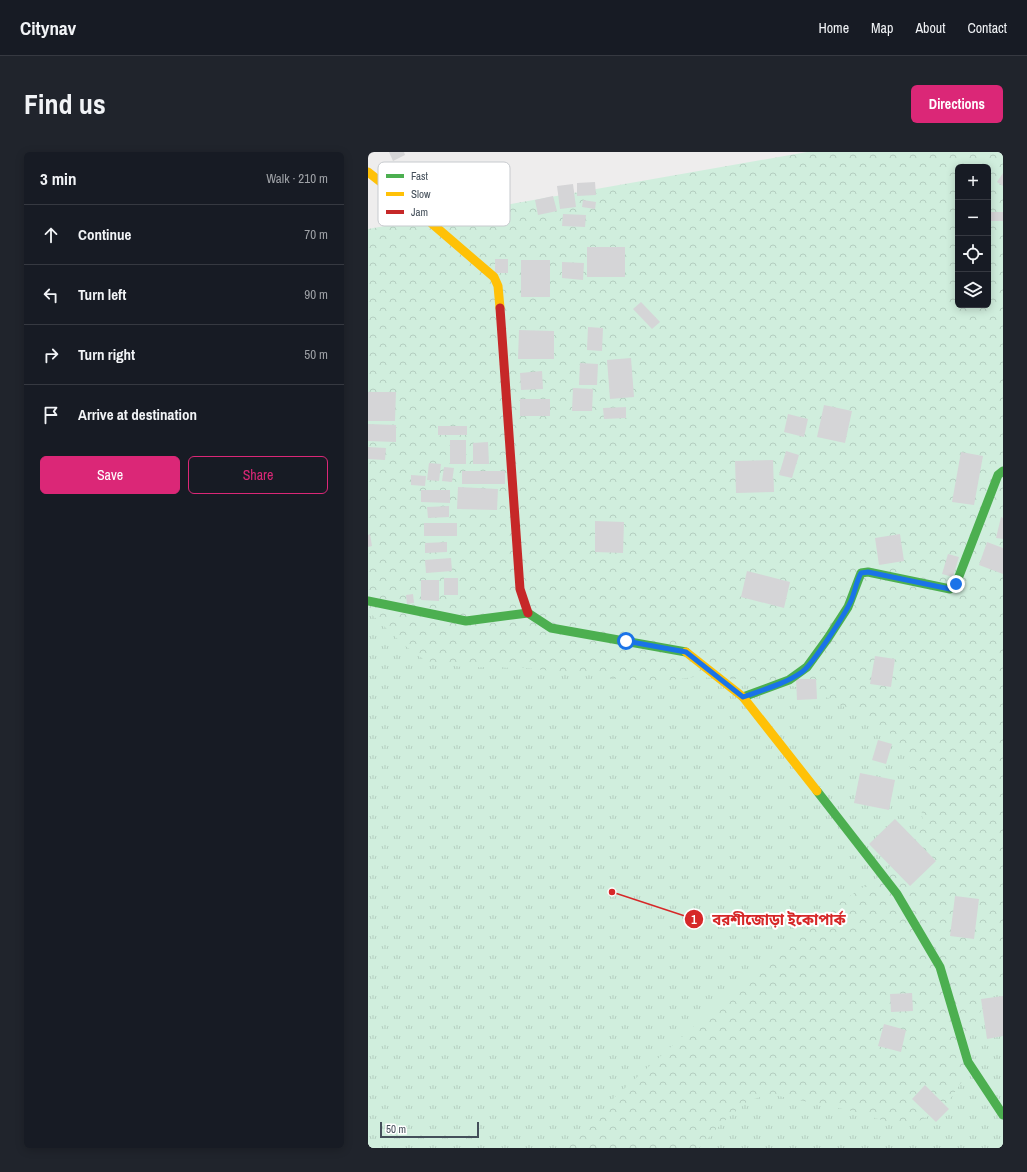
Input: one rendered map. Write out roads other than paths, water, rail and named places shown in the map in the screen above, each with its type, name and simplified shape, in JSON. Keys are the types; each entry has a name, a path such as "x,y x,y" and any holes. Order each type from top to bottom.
{"street":[{"path":"368,172 378,180"},
{"path":"436,226 494,277 498,286 520,589 528,613 551,628 686,652 743,697 897,894 940,968 968,1062 1003,1115"},
{"path":"743,697 770,688 803,671 816,655 851,601 861,573 868,572 950,589 956,584 998,474 1003,471"},
{"path":"368,602 466,621 528,613"}],"place":[{"name":"বরশীজোড়া ইকোপার্ক","path":"612,892"}]}
